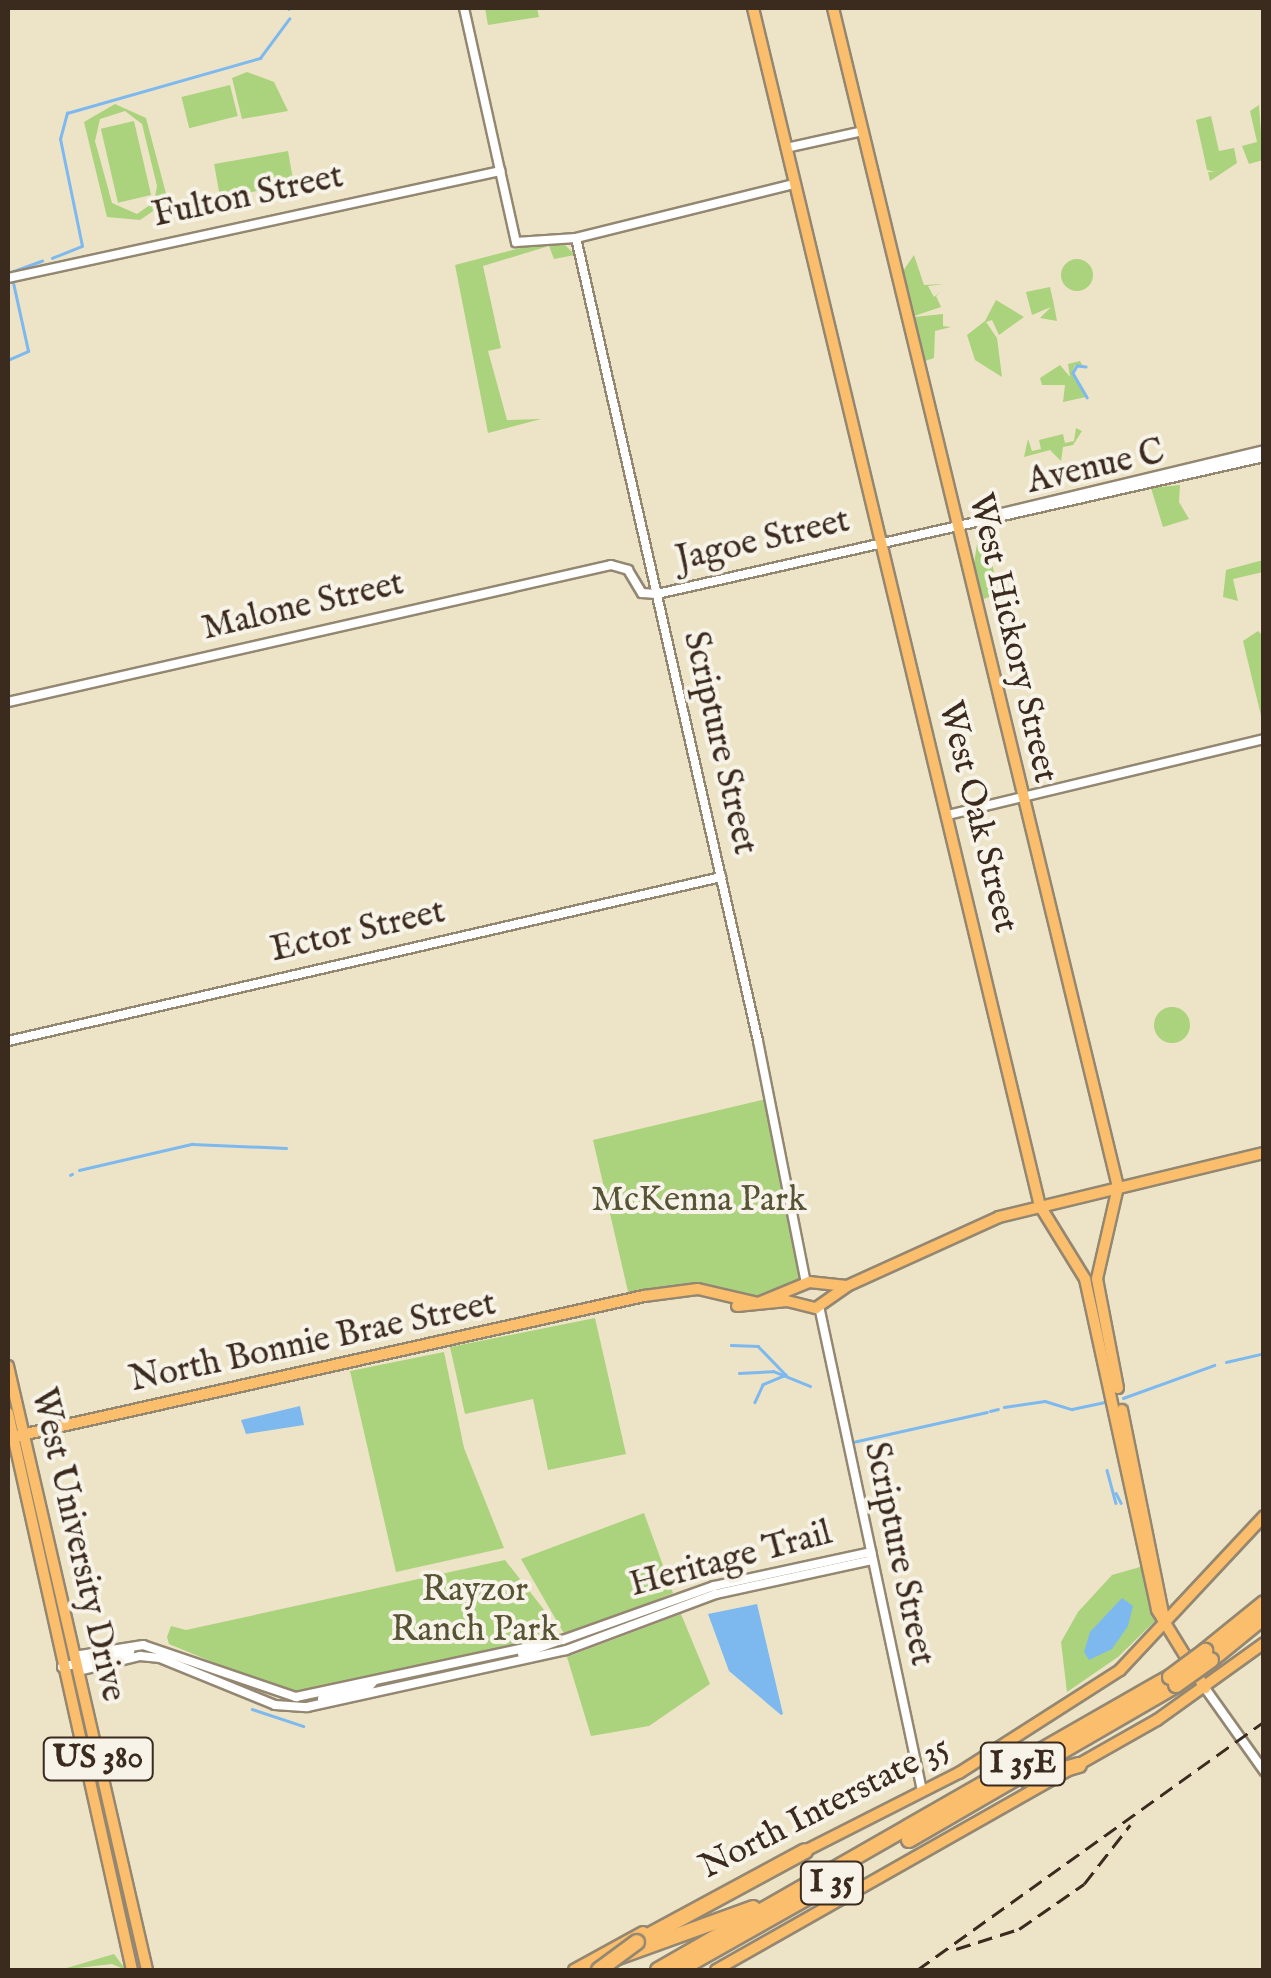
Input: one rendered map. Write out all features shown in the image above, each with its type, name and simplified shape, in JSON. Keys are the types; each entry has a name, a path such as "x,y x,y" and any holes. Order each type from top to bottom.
{"highway":[{"name":"I 35","path":"679,1970 985,1798 1173,1680 1208,1655 1262,1606"},
{"name":"I 35E","path":"874,1849 1173,1680"},
{"path":"985,1798 1079,1765"},
{"name":"I 35","path":"658,1970 874,1849"},
{"path":"599,1970 637,1942 805,1851"},
{"path":"582,1970 792,1895"}],"main road":[{"name":"West Oak Street","path":"752,8 1040,1206 1091,1279 1165,1629 1205,1688"},
{"name":"West Hickory Street","path":"833,8 1114,1188 1112,1215 1091,1279"},
{"name":"North Bonnie Brae Street","path":"631,1301 703,1295 751,1310 787,1301 814,1306 846,1286 1040,1206 1264,1153"},
{"name":"North Bonnie Brae Street","path":"14,1436 698,1288 758,1303 810,1284 846,1286"},
{"path":"810,1284 814,1306"},
{"path":"810,1284 814,1306"},
{"name":"West University Drive","path":"8,1366 14,1436 41,1570 132,1970"},
{"name":"West University Drive","path":"8,1413 77,1663 147,1970"},
{"name":"North Interstate 35","path":"574,1970 922,1791 1070,1704 1165,1629 1264,1516"},
{"path":"41,1570 67,1655 77,1663"},
{"path":"716,1970 1079,1765 1205,1688 1264,1643"},
{"path":"62,1667 106,1791"}],"street":[{"path":"464,8 516,242 576,238 795,184"},
{"path":"786,148 863,130"},
{"name":"Fulton Street","path":"8,278 500,171"},
{"name":"Scripture Street","path":"576,238 810,1284"},
{"name":"Avenue C","path":"959,527 1264,454"},
{"name":"Avenue C","path":"959,527 1105,488 1264,454"},
{"name":"Jagoe Street","path":"611,565 628,570 642,592 657,594 959,527"},
{"name":"Malone Street","path":"8,702 611,565"},
{"path":"948,814 1264,739"},
{"name":"Ector Street","path":"8,1041 721,877"},
{"name":"Scripture Street","path":"814,1306 922,1791"},
{"name":"Heritage Trail","path":"62,1667 146,1645 287,1698 558,1641 685,1595 872,1556"},
{"name":"Heritage Trail","path":"77,1663 140,1656 160,1658 293,1708 561,1651 716,1594 781,1575"},
{"path":"561,1651 611,1623"},
{"path":"509,1662 558,1641"},
{"path":"442,1666 445,1677"},
{"path":"322,1699 368,1688 374,1681"},
{"name":"West Oak Street","path":"1205,1688 1264,1771"}],"green space":[{"path":"485,8 537,8 539,17 488,25"},
{"path":"247,72 274,82 288,111 242,119 232,78"},
{"path":"230,85 238,116 189,128 181,97"},
{"path":"115,104 146,118 168,201 140,220 107,217 84,122","holes":["125,111 142,124 157,186 154,202 137,214 112,203 95,141 100,119"]},
{"path":"1259,105 1263,160 1249,164 1242,146 1257,142 1250,111"},
{"path":"1211,116 1219,151 1234,148 1237,163 1210,181 1208,172 1215,172 1207,170 1196,120"},
{"path":"134,121 151,195 118,203 101,129"},
{"path":"288,151 294,184 220,198 214,164"},
{"path":"547,241 564,244 575,255 554,259 549,246 483,266 501,348 488,351 507,420 541,419 488,433 455,265"},
{"path":"914,255 924,285 944,284 928,286 934,297 941,291 936,296 941,307 914,316 903,271"},
{"path":"1077,259 1088,264 1093,275 1088,286 1077,291 1066,286 1061,275 1066,264"},
{"path":"1050,287 1057,321 1040,318 1051,307 1032,315 1026,292"},
{"path":"996,300 1024,317 999,335 992,320 986,322 997,338 1002,377 975,360 967,335 985,321"},
{"path":"943,314 943,326 951,327 935,331 934,358 925,361 914,317"},
{"path":"1080,361 1084,368 1075,365 1072,373 1086,397 1063,402 1065,385 1042,385 1040,378 1060,365 1070,377 1068,364"},
{"path":"1076,428 1082,431 1073,445 1063,447 1061,461 1050,450 1024,457 1028,439 1032,451 1041,449 1039,440 1063,434 1065,443 1074,441"},
{"path":"1180,485 1179,502 1189,519 1163,527 1151,488"},
{"path":"977,544 979,552 989,550 994,572 989,573 993,596 983,599 974,564"},
{"path":"1263,560 1263,572 1233,579 1238,601 1223,597 1226,570"},
{"path":"1258,631 1263,636 1263,724 1243,641"},
{"path":"1172,1007 1185,1012 1190,1025 1185,1038 1172,1043 1159,1038 1154,1025 1159,1012"},
{"name":"McKenna Park","path":"770,1098 806,1262 799,1282 759,1298 694,1285 629,1296 593,1140"},
{"path":"595,1318 626,1454 548,1470 533,1399 465,1414 450,1347"},
{"path":"444,1352 464,1448 504,1548 396,1572 350,1371"},
{"path":"644,1513 673,1593 566,1637 521,1559"},
{"name":"Rayzor Ranch Park","path":"505,1560 545,1611 547,1640 290,1694 169,1644 167,1637 171,1626 186,1630"},
{"path":"1147,1565 1158,1618 1118,1657 1067,1692 1061,1642 1078,1612 1112,1575"},
{"path":"681,1614 710,1684 649,1726 591,1736 567,1657"},
{"path":"114,1954 126,1970 112,1964 60,1970"}],"water":[{"path":"300,1406 304,1425 246,1434 241,1420"},
{"path":"1122,1598 1133,1606 1128,1626 1112,1649 1089,1660 1084,1652 1090,1632"},
{"path":"757,1604 781,1715 729,1671 708,1614"}],"waterway":[{"path":"52,258 82,246 60,139 67,113 260,58 289,19"},
{"path":"11,272 42,261"},
{"path":"8,360 28,351 13,283"},
{"path":"1086,367 1077,366 1073,373 1087,397"},
{"path":"79,1170 192,1144 286,1148"},
{"path":"731,1345 758,1346 786,1375 763,1385 755,1402"},
{"path":"1226,1362 1264,1353"},
{"path":"1123,1398 1214,1365"},
{"path":"739,1373 773,1371 810,1386"},
{"path":"1004,1407 1045,1401 1072,1409 1109,1401"},
{"path":"990,1411 998,1409"},
{"path":"853,1442 987,1412"},
{"path":"1107,1470 1116,1503"},
{"path":"1116,1493 1121,1503"},
{"path":"252,1709 303,1726"}],"railway":[{"path":"917,1970 1264,1722"},
{"path":"956,1949 1019,1929 1084,1884 1130,1825"}]}
